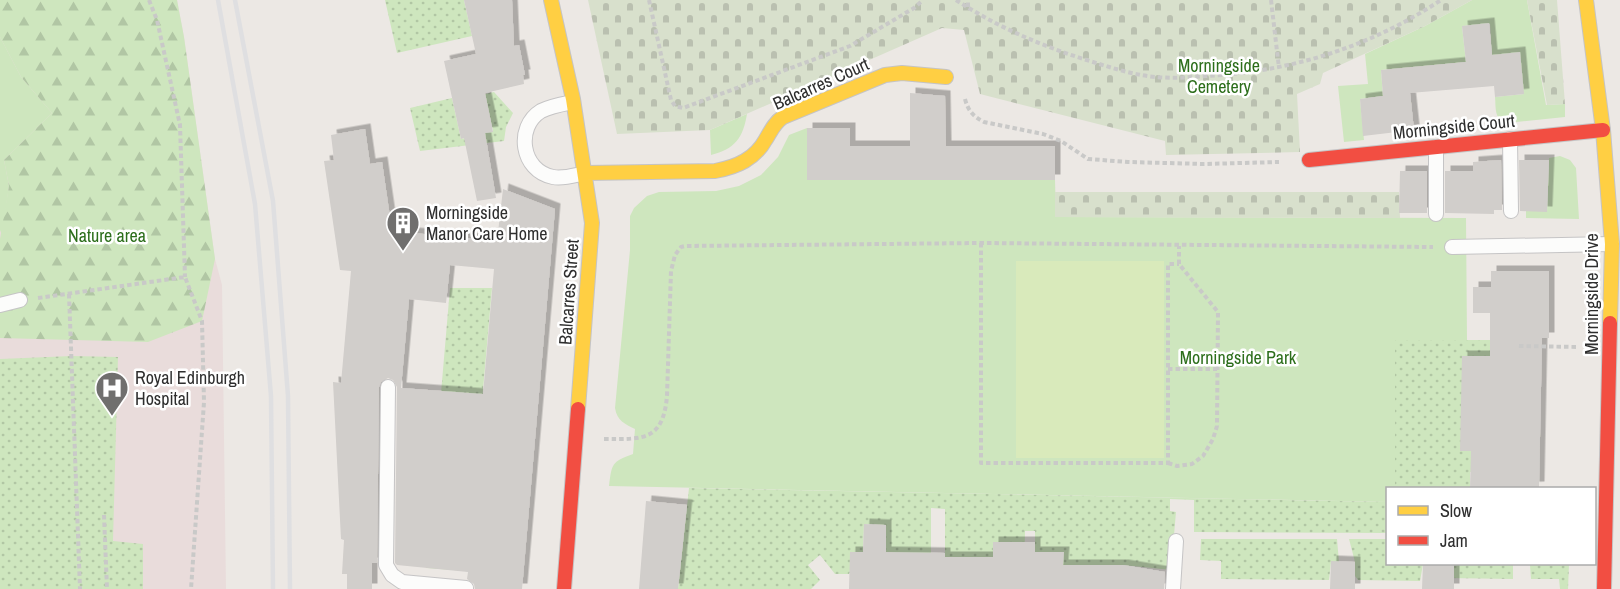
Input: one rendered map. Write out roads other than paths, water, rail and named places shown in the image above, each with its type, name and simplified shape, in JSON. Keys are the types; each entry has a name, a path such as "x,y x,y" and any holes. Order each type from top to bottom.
{"street":[{"name":"Balcarres Street","path":"550,0 573,102 591,208 591,237 564,589"},
{"name":"Morningside Drive","path":"1586,0 1603,130 1612,244 1604,589"},
{"name":"Balcarres Court","path":"586,173 715,171 733,168 756,153 774,124 783,117 885,75 917,73 946,77"},
{"name":"Morningside Court","path":"1309,160 1603,130"}],"lane":[{"path":"573,102 546,109 534,117 525,135 525,149 531,162 547,175 560,178 586,173"},
{"path":"1510,139 1511,211"},
{"path":"1436,147 1436,214"},
{"path":"1452,247 1612,244"},
{"path":"0,304 20,300"},
{"path":"388,387 386,565 392,576 402,582 466,588"},
{"path":"1173,589 1176,541"}],"railway":[{"path":"218,0 255,204 271,396 273,589"},
{"path":"235,0 273,201 288,396 290,589"}],"place":[{"name":"Morningside Manor Care Home","path":"403,252"},
{"name":"Royal Edinburgh Hospital","path":"112,417"}],"park label":[{"name":"Morningside Cemetery","path":"1219,76"},
{"name":"Nature area","path":"107,236"},
{"name":"Morningside Park","path":"1238,358"}]}
